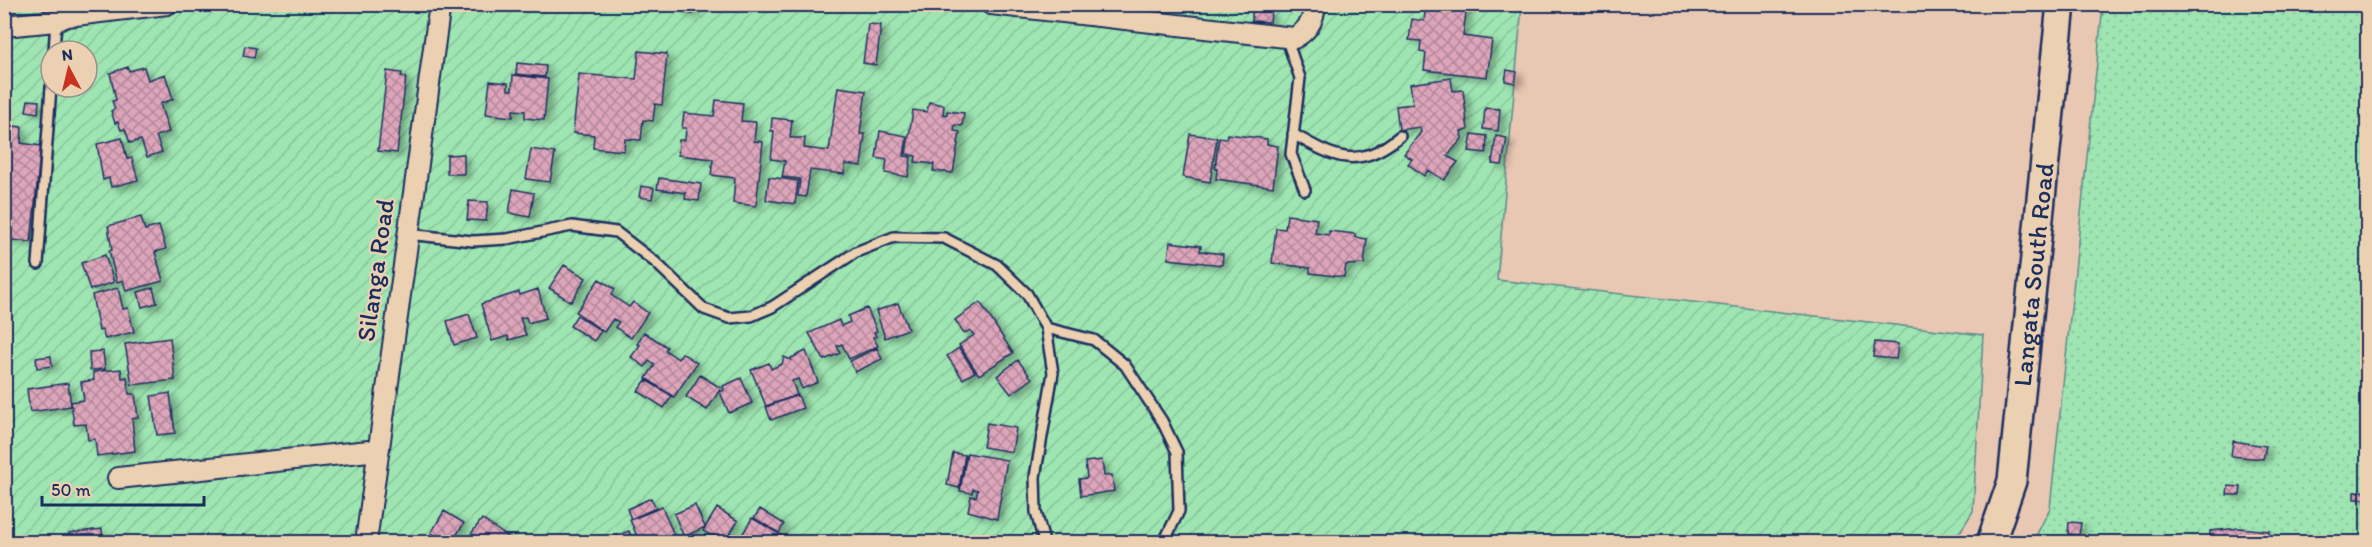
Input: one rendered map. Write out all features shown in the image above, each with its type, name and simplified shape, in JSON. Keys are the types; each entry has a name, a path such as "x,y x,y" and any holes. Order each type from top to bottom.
{"street":[{"path":"4,26 56,21 67,16 167,4"},
{"name":"Silanga Road","path":"366,543 440,4"},
{"path":"991,4 1093,10 1286,38 1294,38 1305,32 1314,16 1315,4"},
{"name":"Langata South Road","path":"1991,543 2012,480 2061,4"},
{"path":"118,478 378,450"}],"lane":[{"path":"55,39 56,21"},
{"path":"1286,38 1300,78 1292,154 1305,189"},
{"path":"38,264 50,99"},
{"path":"1293,134 1327,154 1345,158 1383,150 1400,136"},
{"path":"407,234 473,241 507,239 572,226 616,232 655,262 704,309 729,318 751,316 772,307 856,252 894,237 944,238 997,265 1027,294 1046,328 1053,373 1035,477 1036,512 1044,543"},
{"path":"1046,328 1094,340 1125,365 1162,421 1177,452 1179,511 1164,543"}],"green space":[{"path":"4,5 1522,5 1497,280 1983,335 1973,511 1954,542 5,542"},
{"path":"2103,5 2367,5 2367,542 2033,542 2050,508"}],"building":[{"path":"680,4 695,4 693,14 679,11"},
{"path":"1426,4 1467,4 1463,36 1492,40 1487,77 1424,70 1426,53 1420,52 1421,41 1409,40 1412,19 1424,21"},
{"path":"1252,11 1271,12 1270,22 1252,21"},
{"path":"868,24 881,25 876,65 863,63"},
{"path":"245,46 256,48 254,58 243,56"},
{"path":"639,51 667,54 662,105 655,104 653,121 643,120 641,140 625,139 624,151 593,148 594,135 573,133 579,74 636,79"},
{"path":"517,63 546,66 545,77 516,74"},
{"path":"128,67 129,71 144,67 148,80 165,74 173,99 160,104 169,132 156,136 162,152 147,157 141,140 130,143 125,129 121,130 118,122 115,123 111,111 115,109 112,101 116,100 110,73"},
{"path":"1507,70 1517,72 1515,83 1505,81"},
{"path":"387,71 402,73 401,76 406,77 397,153 378,151"},
{"path":"513,75 548,79 544,120 525,118 525,111 513,110 513,117 486,114 490,81 508,83 508,90 512,90"},
{"path":"1451,78 1453,91 1463,90 1468,130 1461,131 1462,139 1447,156 1458,162 1444,180 1428,170 1424,176 1408,164 1412,159 1404,154 1421,132 1420,127 1399,130 1396,106 1413,104 1410,84"},
{"path":"838,87 866,91 860,134 865,134 861,166 845,164 844,174 810,170 806,197 798,196 800,179 782,177 785,161 771,159 774,131 771,131 772,118 792,120 790,138 805,138 804,148 829,151"},
{"path":"28,100 39,101 38,113 26,111"},
{"path":"716,100 743,103 741,121 756,122 754,141 763,142 756,206 733,203 735,178 711,175 713,159 678,155 679,140 685,140 686,128 682,128 684,113 714,116"},
{"path":"929,102 944,105 943,114 947,115 947,111 964,113 962,126 955,125 954,131 960,132 953,173 933,171 934,164 915,162 916,156 906,154 913,110 927,112"},
{"path":"1485,108 1500,109 1498,131 1483,129"},
{"path":"4,125 22,127 21,143 41,146 31,242 4,239"},
{"path":"880,131 907,136 904,156 911,157 908,177 885,173 887,160 876,158"},
{"path":"1190,134 1217,138 1210,182 1183,177"},
{"path":"1227,134 1267,139 1267,144 1278,146 1273,187 1216,179 1217,169 1215,168 1219,138 1226,139"},
{"path":"1472,134 1487,136 1486,153 1469,151"},
{"path":"1496,136 1507,138 1502,165 1492,164"},
{"path":"122,138 127,159 132,158 138,180 111,187 109,178 103,180 97,144"},
{"path":"531,149 555,153 550,182 526,179"},
{"path":"464,154 464,174 447,174 447,155"},
{"path":"769,177 798,181 795,204 766,200"},
{"path":"659,178 701,184 699,201 685,199 686,193 657,189"},
{"path":"641,186 654,188 652,199 639,197"},
{"path":"513,189 534,193 530,217 509,213"},
{"path":"469,201 488,202 486,221 467,220"},
{"path":"1287,215 1317,219 1315,233 1329,235 1329,231 1355,234 1355,237 1367,239 1364,264 1346,265 1344,277 1310,273 1310,268 1272,263 1276,228 1285,229"},
{"path":"141,217 145,230 159,226 166,249 155,252 163,281 126,291 123,280 117,282 109,251 112,250 108,226"},
{"path":"1170,242 1201,246 1200,251 1223,254 1222,265 1168,259"},
{"path":"105,255 114,282 90,290 81,263"},
{"path":"564,265 586,278 571,302 549,288"},
{"path":"599,279 615,289 611,295 629,307 633,302 648,313 631,338 615,327 619,322 613,319 604,332 576,312"},
{"path":"118,288 123,309 128,308 134,332 105,339 102,330 99,331 92,295"},
{"path":"153,288 157,303 142,307 138,292"},
{"path":"538,289 546,318 528,323 526,317 520,318 526,335 509,340 508,336 492,341 481,304 519,292 520,295"},
{"path":"980,302 1013,353 979,375 959,345 974,335 970,330 964,334 955,320"},
{"path":"898,303 908,329 885,338 876,311"},
{"path":"867,308 877,331 874,332 876,336 873,337 878,346 849,359 842,344 837,346 840,353 824,360 809,333 839,320 841,326 850,322 848,316"},
{"path":"469,314 477,338 454,345 447,321"},
{"path":"577,315 601,331 594,341 570,326"},
{"path":"644,332 667,347 665,350 678,359 682,353 697,363 674,397 646,378 655,365 649,361 645,367 631,357 640,345 637,344"},
{"path":"170,338 175,380 132,385 125,344"},
{"path":"1875,342 1898,344 1896,359 1873,357"},
{"path":"877,348 882,359 855,372 850,361"},
{"path":"959,348 975,372 963,379 947,356"},
{"path":"103,351 105,369 90,370 89,352"},
{"path":"806,351 818,382 802,389 798,379 792,381 797,395 766,406 751,370 769,363 771,369 782,364 784,357 791,360"},
{"path":"51,356 52,366 37,368 36,358"},
{"path":"1018,360 1032,379 1011,394 997,376"},
{"path":"121,369 122,378 127,377 129,394 135,394 138,418 132,419 135,451 97,456 95,439 88,440 86,424 74,425 71,402 84,400 81,382 94,380 93,372"},
{"path":"700,375 721,388 707,410 686,397"},
{"path":"741,378 752,403 729,413 720,392 724,390 723,386"},
{"path":"646,380 672,396 664,408 638,391"},
{"path":"68,383 71,406 30,412 27,389"},
{"path":"170,393 175,433 157,435 151,396"},
{"path":"798,395 803,408 771,420 766,407"},
{"path":"987,423 1016,428 1012,452 983,447"},
{"path":"2233,441 2266,446 2263,459 2231,456"},
{"path":"953,453 965,455 959,488 947,485"},
{"path":"967,453 1007,460 997,519 968,511 971,496 976,497 978,490 973,489 972,493 960,491"},
{"path":"1102,460 1104,476 1112,475 1114,491 1081,496 1079,479 1087,478 1085,462"},
{"path":"2228,486 2241,487 2240,495 2227,495"},
{"path":"2368,491 2368,499 2354,499 2354,492"},
{"path":"651,498 656,508 631,519 627,509"},
{"path":"695,505 705,527 684,537 674,514"},
{"path":"662,507 677,542 612,542 611,538 629,531 632,539 637,536 630,520"},
{"path":"717,508 738,521 725,542 703,531"},
{"path":"760,509 784,524 779,533 754,518"},
{"path":"444,511 464,523 452,542 447,542 431,533"},
{"path":"752,518 781,535 777,542 738,542"},
{"path":"482,519 509,538 505,542 465,542"},
{"path":"2069,522 2081,523 2079,535 2068,534"},
{"path":"2240,528 2269,531 2269,542 2210,542 2210,531"},
{"path":"102,529 103,542 70,542 69,533"},
{"path":"996,534 999,542 982,542 982,539"}]}
